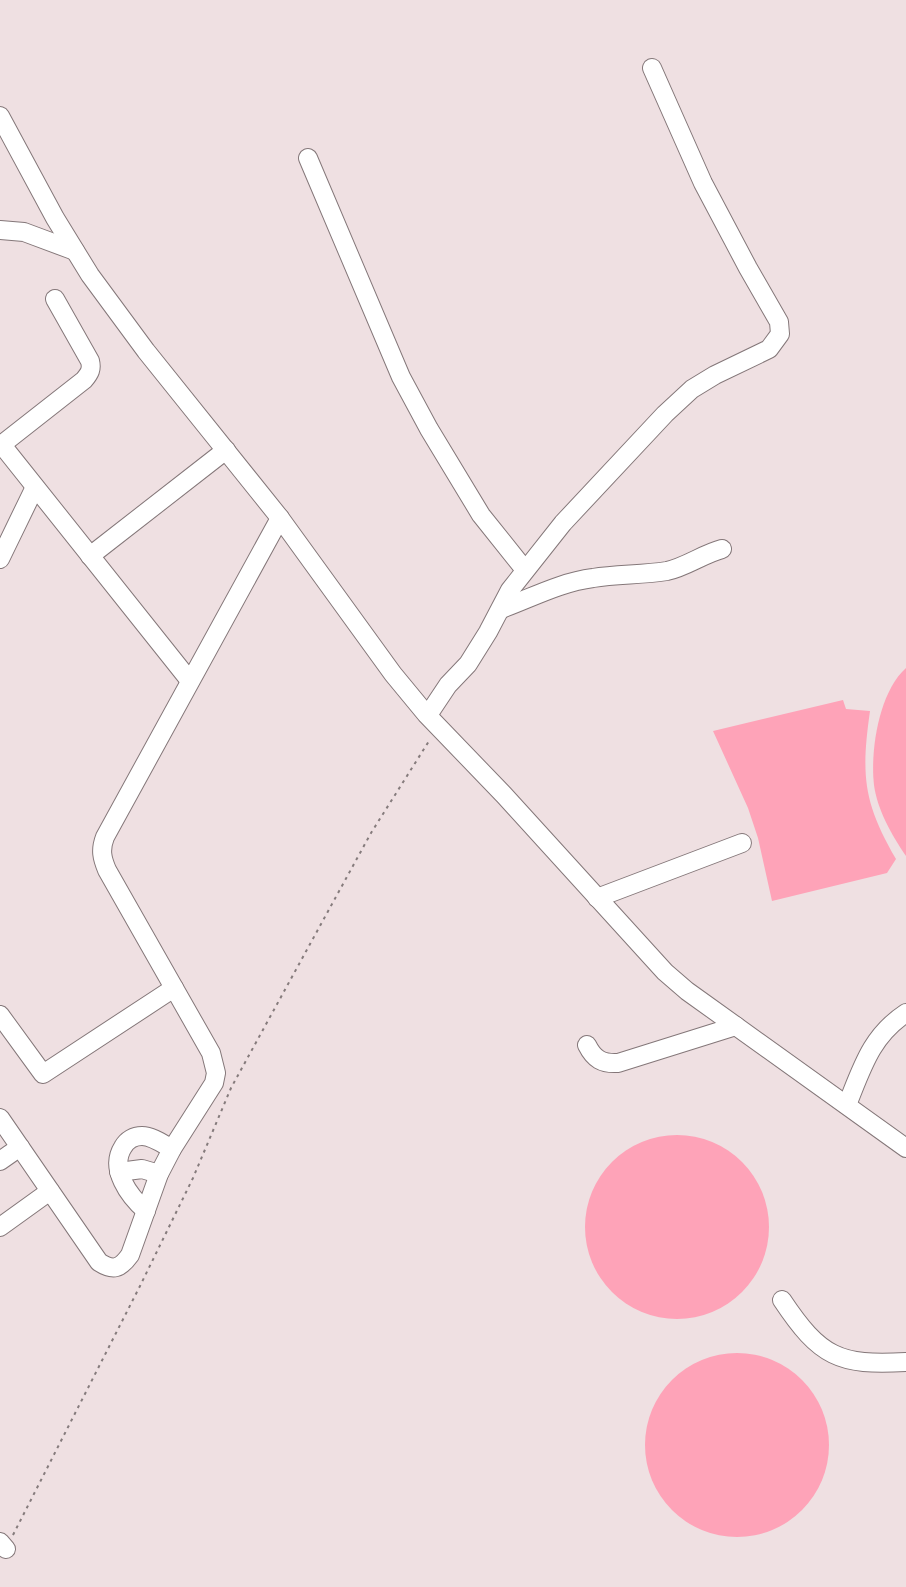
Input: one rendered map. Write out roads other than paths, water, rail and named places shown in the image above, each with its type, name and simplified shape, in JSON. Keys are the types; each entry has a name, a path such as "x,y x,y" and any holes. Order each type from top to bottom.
{"street":[{"path":"433,721 448,685 468,664 510,590 562,524 692,389 715,375 769,349 780,334 779,322 703,183 652,68"},
{"path":"0,116 75,251 146,351 280,518 393,674 433,721 504,795 665,972 687,991 906,1148"},
{"path":"308,158 401,377 429,429 481,515 525,570"},
{"path":"0,230 24,232 75,251"},
{"path":"56,299 90,360 90,373 1,446 190,681"},
{"path":"90,556 226,450"},
{"path":"0,559 35,487"},
{"path":"0,1118 99,1263 108,1268 124,1263 130,1255 159,1174 172,1149 214,1083 216,1073 211,1053 107,870 102,858 101,847 280,518"},
{"path":"501,609 585,579 668,571 707,552 722,549"},
{"path":"597,898 742,843"},
{"path":"0,1015 42,1074 174,988"},
{"path":"847,1105 876,1040 892,1022 906,1013"},
{"path":"587,1045 598,1060 606,1064 618,1063 736,1026"},
{"path":"146,1211 135,1201 119,1172 118,1155 129,1139 144,1136 172,1149"},
{"path":"0,1161 20,1147"},
{"path":"119,1172 142,1169 159,1174"},
{"path":"0,1227 50,1191"},
{"path":"782,1300 800,1328 812,1341 842,1359 873,1364 906,1362"}]}
